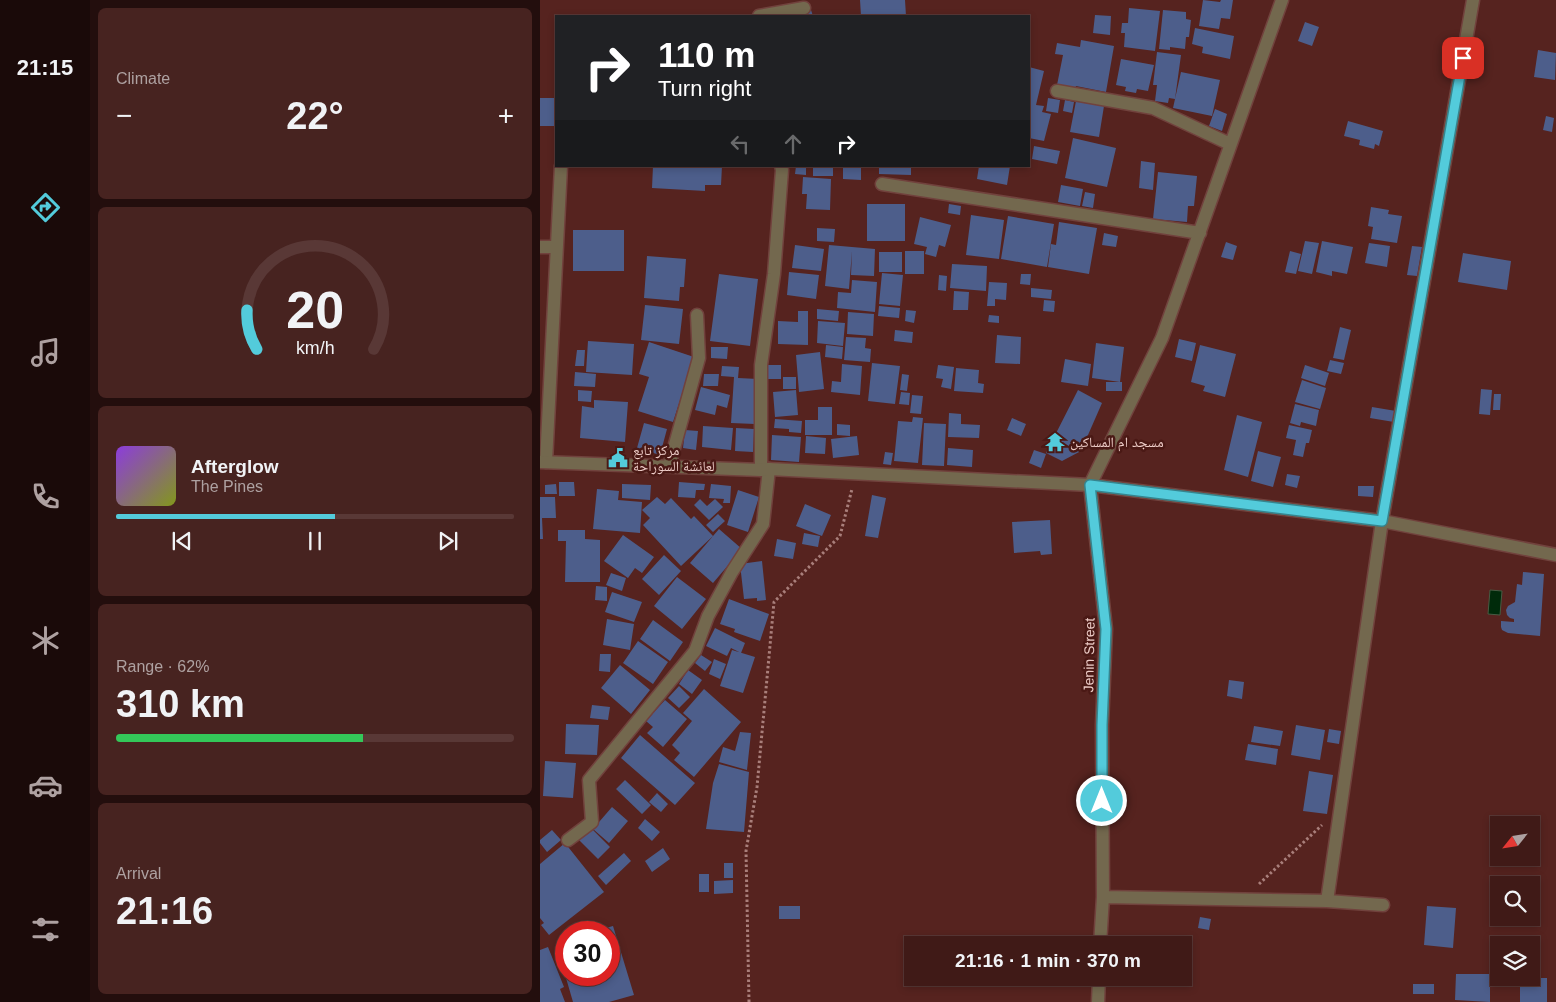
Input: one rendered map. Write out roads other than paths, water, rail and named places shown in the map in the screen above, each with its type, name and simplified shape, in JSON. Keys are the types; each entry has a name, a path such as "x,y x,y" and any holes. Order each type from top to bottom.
{"street":[{"path":"1090,485 1162,338 1282,0"},
{"path":"1327,901 1382,521 1473,0"},
{"path":"765,15 804,8"},
{"path":"1057,91 1153,108 1230,144"},
{"path":"561,167 543,462 765,469 1090,485 1382,521 1556,555"},
{"path":"568,840 592,822 589,780 695,651 708,616 732,572 763,524 765,469 761,365 774,274 781,167"},
{"path":"882,184 1200,233"},
{"path":"540,247 556,247"},
{"path":"669,466 699,358 697,315"},
{"name":"Jenin Street","path":"1090,485 1106,629 1102,725 1103,897 1101,936"},
{"path":"1103,897 1327,901 1383,905"},
{"path":"1098,1002 1099,986"}],"place":[{"name":"مسجد ام المساكين","path":"1055,442"},
{"name":"مركز تابع لعائشة السوراحة","path":"618,458"}]}
